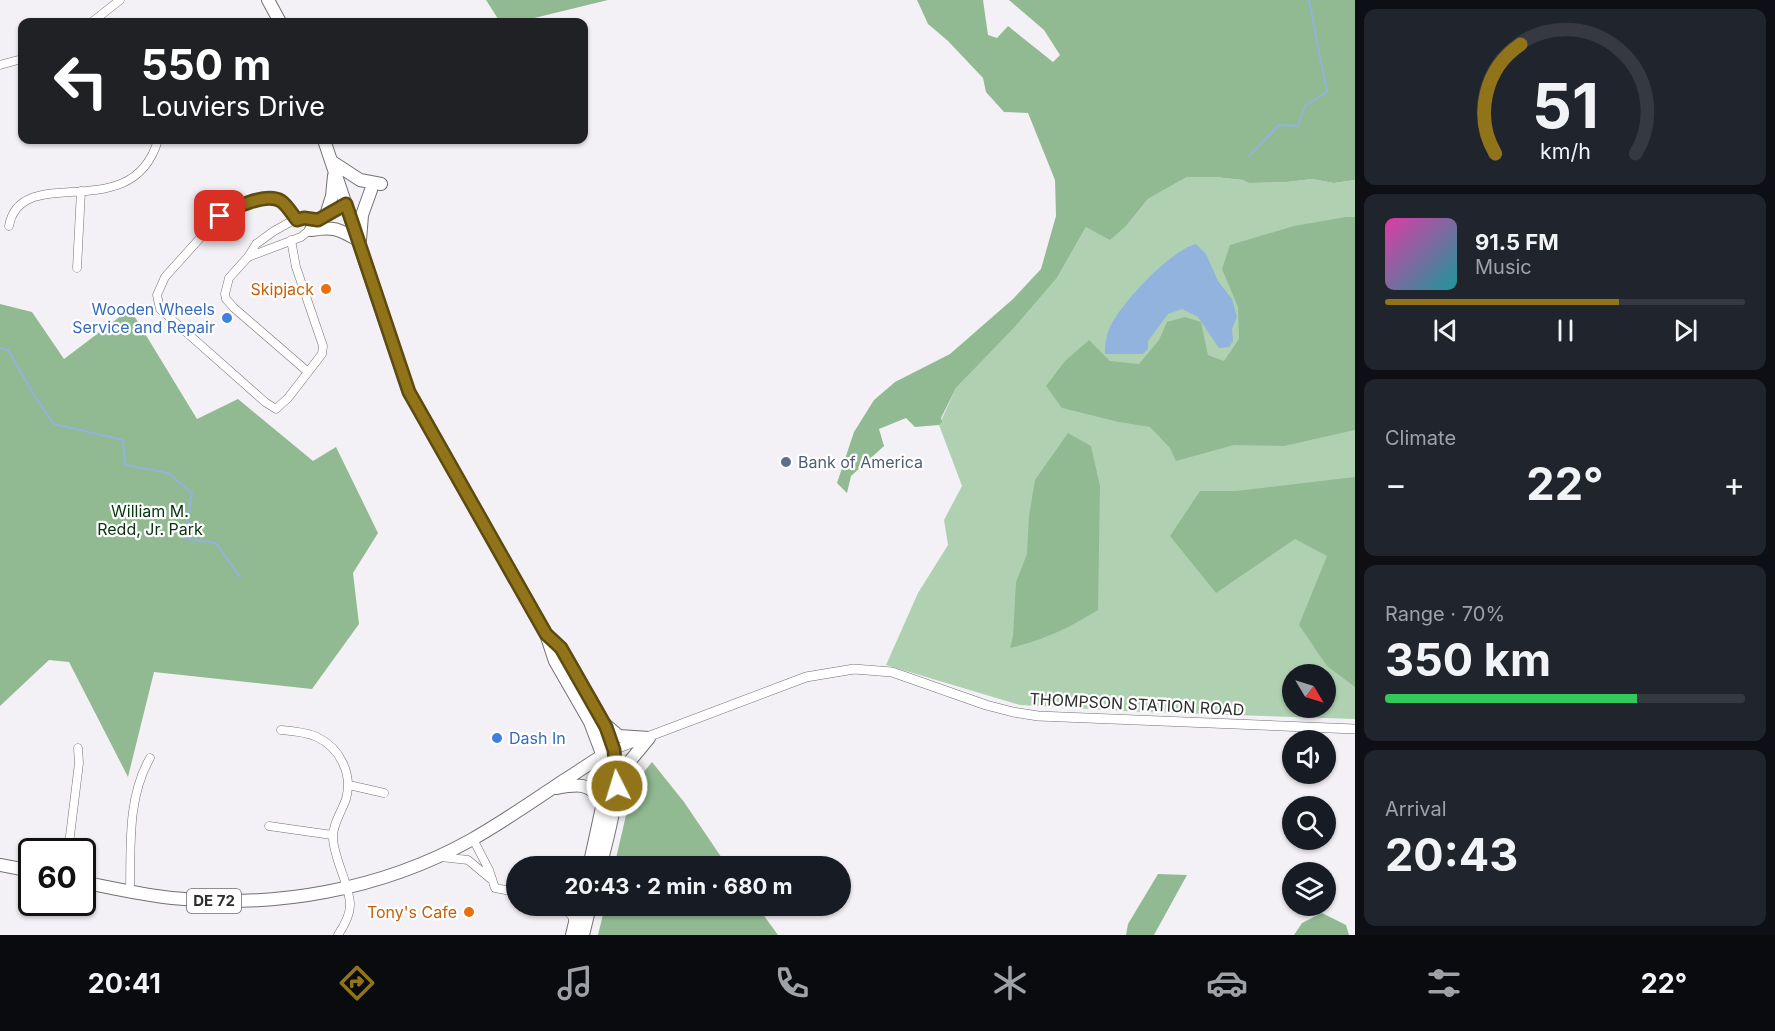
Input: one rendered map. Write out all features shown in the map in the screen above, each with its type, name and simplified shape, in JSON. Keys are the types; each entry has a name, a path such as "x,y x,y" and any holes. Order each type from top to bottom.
{"main road":[{"path":"268,0 278,18"},
{"path":"325,144 409,392 546,634 555,661 590,722 602,756 608,805 601,856"},
{"path":"332,164 376,187 362,215 358,242"},
{"path":"332,164 335,179 332,196 319,222 341,230 358,242"},
{"path":"546,634 561,648 604,723 614,750 617,786 608,805"},
{"path":"604,723 619,736 649,738"},
{"path":"592,856 608,805 626,767 649,738"},
{"name":"DE 72","path":"96,885 170,898 240,902 310,895 346,888 402,872 439,857 614,750"},
{"path":"552,789 586,786 596,792 608,805"},
{"path":"0,865 18,868"},
{"path":"572,935 576,916"},
{"path":"583,935 585,916"},
{"path":"583,935 588,916"}],"street":[{"path":"100,18 120,0"},
{"path":"0,65 18,60"},
{"path":"9,226 15,211 29,200 48,194 109,188 133,177 152,156 156,144"},
{"path":"77,268 81,191"},
{"path":"291,240 296,267 323,346 322,354 288,398 276,409 265,402 160,309 157,295 165,277 220,216 239,205 272,198 281,201 297,220"},
{"path":"248,257 291,240 346,204"},
{"path":"308,372 264,336 226,299 225,294 228,278 248,257 256,244 274,231 297,220 304,218 319,222"},
{"name":"THOMPSON STATION ROAD","path":"614,750 806,677 854,669 892,672 986,705 1038,716 1355,729"},
{"path":"281,730 316,736 330,745 344,763 349,785 332,835 350,908 338,935"},
{"path":"70,838 79,763 78,748"},
{"path":"130,891 130,829 143,770 150,758"},
{"path":"349,785 384,793"},
{"path":"268,826 332,835"},
{"path":"473,838 495,888 506,890"},
{"path":"439,857 468,860 492,880"},
{"path":"572,916 575,922"}],"green space":[{"path":"486,0 608,0 534,18 497,18"},
{"path":"917,0 983,0 988,35 997,38 1008,26 1053,62 1060,55 1044,30 1009,0 1355,0 1355,180 1334,183 1312,179 1249,183 1243,180 1215,177 1187,177 1148,199 1127,225 1110,240 1086,227 1057,278 1015,327 956,388 941,418 942,422 939,425 915,427 906,418 879,429 884,446 851,476 847,493 837,483 854,432 874,400 895,382 950,354 1013,299 1041,269 1056,216 1055,180 1028,113 1004,112 986,92 983,78 948,41 928,24"},
{"path":"1187,177 1215,177 1250,183 1312,179 1334,183 1355,180 1355,719 1325,718 1336,718 1336,664 1282,664 1282,717 1020,705 886,665 918,593 948,545 944,520 962,486 939,425 956,388 1015,327 1057,278 1086,227 1127,225 1148,199"},
{"path":"1355,217 1355,430 1284,446 1234,445 1176,461 1170,448 1150,427 1062,408 1046,386 1065,361 1089,340 1110,361 1139,364 1159,340 1167,322 1185,317 1201,322 1208,355 1224,361 1239,339 1238,307 1222,269 1230,245 1294,226"},
{"name":"William M. Redd, Jr. Park","path":"0,304 32,312 64,359 130,309 197,419 238,399 313,461 336,447 378,533 353,573 359,624 312,689 154,672 128,777 69,662 49,660 0,706"},
{"path":"1068,433 1091,446 1100,486 1098,610 1056,633 1010,648 1013,636 1016,582 1027,554 1029,516 1035,480"},
{"path":"1355,477 1355,687 1336,673 1336,664 1326,664 1299,625 1327,556 1295,539 1216,593 1170,536 1200,491 1236,491"},
{"path":"652,762 684,802 721,856 617,856 633,785"},
{"path":"1158,874 1187,875 1154,935 1126,935 1128,924"},
{"path":"603,916 764,916 778,935 598,935"},
{"path":"1316,916 1328,916 1346,925 1349,935 1294,935 1302,923"}],"water":[{"path":"1196,244 1206,254 1218,281 1232,299 1237,317 1232,329 1233,341 1229,347 1219,348 1198,317 1182,309 1168,314 1148,341 1148,349 1143,354 1105,354 1109,330 1135,292 1174,256"}],"waterway":[{"path":"1249,156 1279,125 1298,126 1305,106 1327,92 1309,0"},
{"path":"0,348 8,350 54,424 123,440 125,465 168,473 192,493 185,539 216,543 240,577"}],"place":[{"name":"Skipjack","path":"326,289"},
{"name":"Wooden Wheels Service and Repair","path":"227,318"},
{"name":"Bank of America","path":"786,462"},
{"name":"Dash In","path":"497,738"},
{"name":"Tony's Cafe","path":"469,912"}],"route":[{"path":"220,216 239,205 272,198 281,201 297,220 304,218 318,220 346,204 409,392 546,634 561,648 606,727 614,750 617,786"}]}
